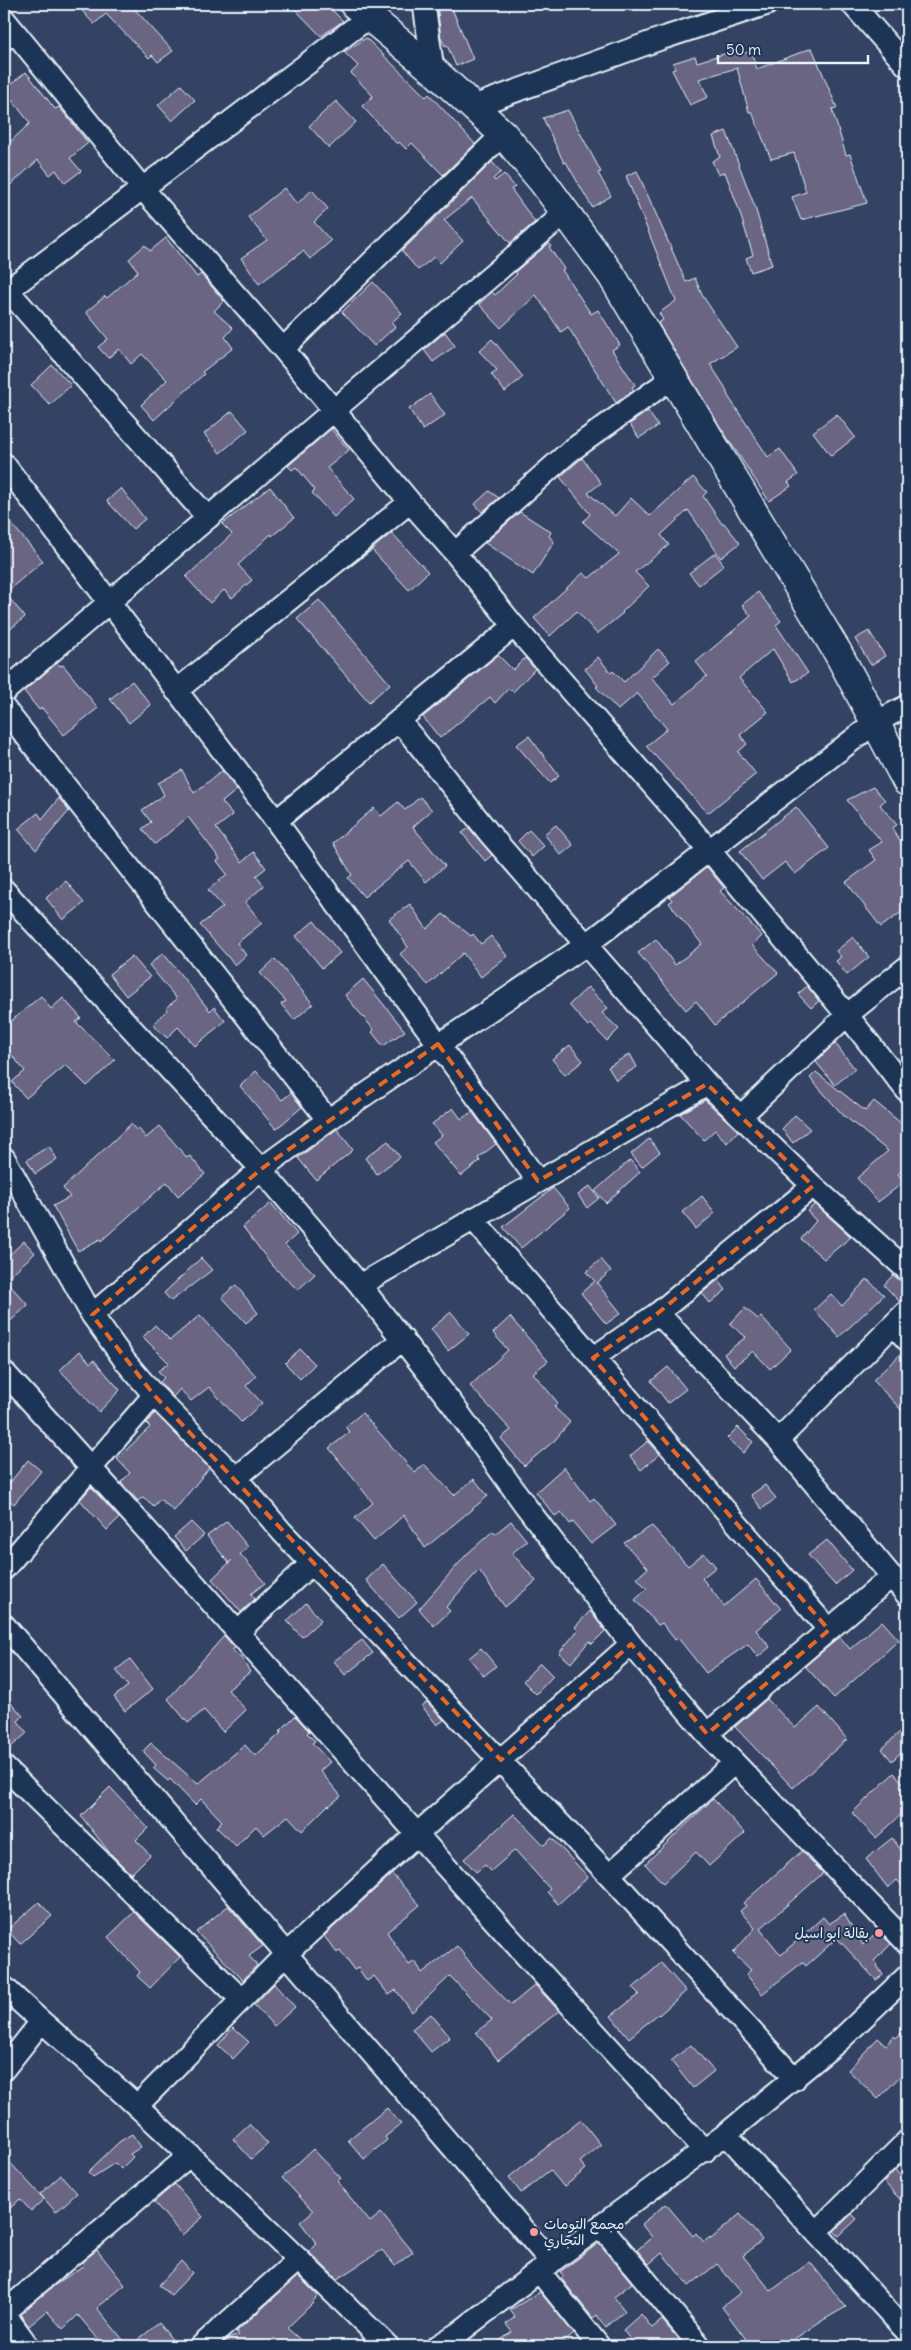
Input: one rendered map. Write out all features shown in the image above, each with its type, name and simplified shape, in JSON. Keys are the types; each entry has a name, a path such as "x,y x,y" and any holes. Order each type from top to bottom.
{"street":[{"path":"424,4 433,70"},
{"path":"474,106 660,39 767,4"},
{"path":"852,4 907,66"},
{"path":"208,518 5,289 142,188 361,11 433,70 503,134 612,276 838,653 907,782"},
{"path":"8,33 283,350 455,553 514,626 710,852 847,1015 907,1091"},
{"path":"283,350 503,134"},
{"path":"4,692 111,603 565,213"},
{"path":"455,553 569,452 672,378"},
{"path":"4,464 276,821 538,1181"},
{"path":"176,691 410,502"},
{"path":"276,821 514,626"},
{"path":"92,1315 261,1169 438,1044 586,945 710,852 876,722 907,706"},
{"path":"4,708 328,1120"},
{"path":"399,720 489,833 707,1084 813,1186 907,1270"},
{"path":"4,890 261,1169 360,1285 403,1339 630,1644 707,1734 907,1942"},
{"path":"741,1116 847,1015 907,968"},
{"path":"360,1285 707,1084"},
{"path":"4,1158 92,1315 125,1361 154,1395 236,1478 312,1563 609,1875 795,2079"},
{"path":"592,1358 658,1313 813,1186"},
{"path":"473,1219 830,1630"},
{"path":"658,1313 778,1440 907,1595"},
{"path":"778,1440 903,1325"},
{"path":"236,1478 403,1339"},
{"path":"4,1372 238,1632 574,2011 705,2151"},
{"path":"4,1569 154,1395"},
{"path":"238,1632 312,1563"},
{"path":"707,1734 892,1576"},
{"path":"4,1625 286,1954 545,2267 599,2346"},
{"path":"137,2106 286,1954 630,1644"},
{"path":"609,1875 734,1764"},
{"path":"4,1766 241,1999"},
{"path":"438,2346 461,2340 545,2267 705,2151 795,2079 840,2040 907,1976"},
{"path":"4,1987 190,2155 388,2346"},
{"path":"4,2070 41,2022"},
{"path":"726,2134 907,2332"},
{"path":"816,2232 907,2140"},
{"path":"28,2346 4,2313 190,2155"},
{"path":"601,2226 700,2346"},
{"path":"201,2346 299,2259"}],"highlighted area":[{"path":"438,1044 538,1181 707,1084 813,1186 658,1313 593,1358 829,1630 707,1734 631,1644 501,1760 154,1395 92,1315 261,1169"}],"building":[{"path":"76,4 130,4 173,51 158,62 152,55 149,58 106,14 94,24"},
{"path":"290,4 326,4 343,21 321,36"},
{"path":"437,4 450,4 473,59 456,66 447,45 445,46 441,38"},
{"path":"366,38 426,97 429,94 475,144 443,175 412,143 406,149 399,142 397,144 362,106 373,96 351,73 358,66 344,52"},
{"path":"812,48 837,108 832,109 846,155 850,154 867,203 801,220 792,197 806,192 794,153 771,159 752,112 749,112 737,68 699,79 708,97 690,105 672,70 675,69 673,63 695,56 697,62 737,50 739,55 751,51 757,69"},
{"path":"26,72 55,109 59,107 88,143 70,158 81,171 65,183 56,170 50,175 38,160 4,191 4,148 30,123 4,90"},
{"path":"181,85 195,100 172,121 158,105"},
{"path":"336,101 356,122 329,148 309,126"},
{"path":"568,110 601,172 598,173 611,196 592,207 566,162 564,163 543,118"},
{"path":"726,131 755,207 772,265 751,272 746,258 753,255 738,207 725,172 718,175 712,161 720,157 713,136"},
{"path":"492,162 501,172 493,179 495,181 504,174 515,187 511,189 535,222 510,243 472,198 444,220 463,241 440,263 434,257 418,270 402,251"},
{"path":"637,171 686,282 695,278 702,295 737,347 710,364 725,387 728,396 768,457 780,449 798,475 788,482 791,486 769,501 719,425 658,323 663,320 659,313 676,301 626,176"},
{"path":"284,188 297,204 312,190 328,209 314,222 331,241 310,259 303,251 259,284 241,258 267,240 248,217"},
{"path":"166,238 197,277 201,274 224,301 214,311 233,328 225,337 233,348 202,372 204,374 154,420 141,405 167,380 142,354 131,364 119,349 108,358 98,347 108,339 86,312 105,296 107,298 138,271 129,259 145,245 150,251"},
{"path":"549,243 551,246 549,247 564,269 562,270 591,314 598,310 620,345 612,350 635,385 632,387 634,390 616,403 568,327 561,332 536,295 501,328 479,304 492,292 495,295 517,274 515,272"},
{"path":"373,282 402,313 391,323 395,327 374,346 342,312"},
{"path":"445,332 455,346 433,362 424,350"},
{"path":"492,339 523,377 505,392 491,374 497,370 479,351"},
{"path":"52,365 71,385 50,405 31,385"},
{"path":"430,394 445,415 423,430 409,409"},
{"path":"232,411 248,430 220,453 204,434"},
{"path":"648,411 658,426 639,438 630,424"},
{"path":"837,414 855,437 831,456 813,432"},
{"path":"331,429 349,450 327,468 354,499 334,517 312,493 315,490 296,467 292,470 288,466"},
{"path":"582,458 601,483 588,493 615,516 631,498 650,516 693,477 707,492 703,496 722,524 724,523 740,543 721,558 688,510 661,535 669,545 635,572 649,586 623,613 597,634 577,611 550,636 534,618 583,573 589,578 619,554 583,522 590,514 560,477"},
{"path":"270,487 294,518 272,536 271,534 238,565 252,580 232,598 224,590 210,603 186,577 232,534 222,524"},
{"path":"121,488 145,519 133,529 107,501"},
{"path":"489,491 499,498 482,512 475,504"},
{"path":"520,512 551,532 549,536 554,542 533,575 485,543"},
{"path":"4,515 43,561 5,593 25,617 4,634"},
{"path":"392,533 428,572 409,590 372,550 347,569"},
{"path":"715,553 724,565 699,585 689,573"},
{"path":"758,592 781,621 776,625 808,673 793,682 773,649 739,678 768,712 740,735 747,744 738,752 756,774 708,813 646,746 667,729 637,693 618,710 596,687 598,686 585,669 598,657 611,673 613,671 624,682 658,649 670,661 652,678 674,704 707,676 696,662 751,616 742,605"},
{"path":"319,600 390,684 369,702 297,619"},
{"path":"869,631 885,656 871,665 855,639"},
{"path":"498,655 513,670 525,658 535,669 513,692 509,688 495,703 490,697 440,738 423,717"},
{"path":"57,663 60,666 63,665 98,708 64,735 42,708 39,710 24,691"},
{"path":"132,681 151,705 129,723 110,699"},
{"path":"529,736 559,776 550,783 516,745"},
{"path":"182,770 194,793 222,771 237,790 222,802 233,815 216,828 242,862 254,852 266,868 256,876 264,886 245,902 262,923 237,943 246,955 235,965 200,925 223,907 208,890 227,874 217,861 220,859 188,817 155,844 142,829 151,822 142,810 164,795 158,783"},
{"path":"873,787 885,800 880,805 897,825 892,828 907,853 907,908 881,927 846,882 876,860 869,850 882,842 847,800"},
{"path":"420,797 432,810 413,827 445,866 426,882 409,861 364,897 348,878 352,875 333,843 374,808 381,816 398,802 405,810"},
{"path":"59,798 69,811 36,850 18,829 38,813 42,819"},
{"path":"796,807 829,848 795,874 785,862 762,880 740,851"},
{"path":"556,825 573,845 561,855 544,834"},
{"path":"469,828 492,855 485,861 462,833"},
{"path":"529,830 544,846 532,857 518,841"},
{"path":"707,867 724,888 720,891 762,936 752,945 778,973 715,1025 696,1001 686,1010 638,953 656,939 675,965 702,944 669,903 672,900 669,897"},
{"path":"66,881 84,903 63,920 46,898"},
{"path":"410,904 427,929 443,914 471,936 473,934 481,944 491,936 507,956 481,977 463,953 428,985 400,954 408,947 389,919"},
{"path":"314,921 340,953 322,968 296,936"},
{"path":"853,937 869,957 847,975 836,961 841,957 836,951"},
{"path":"163,953 210,1011 214,1007 225,1021 195,1046 178,1027 167,1038 153,1025 167,1010 166,1008 177,999 149,965"},
{"path":"132,956 150,977 126,996 109,974"},
{"path":"275,959 313,1004 294,1020 281,1004 286,1001 260,973"},
{"path":"363,979 405,1031 383,1046 372,1032 374,1030 345,995"},
{"path":"807,986 819,1001 811,1008 798,994"},
{"path":"588,987 608,1008 602,1013 619,1029 607,1041 591,1024 588,1026 569,1005"},
{"path":"41,996 51,1009 63,998 81,1018 76,1022 115,1060 87,1086 66,1065 26,1098 12,1082 25,1071 4,1046 4,1027"},
{"path":"835,1043 855,1069 835,1085 816,1062"},
{"path":"570,1045 583,1061 565,1075 552,1059"},
{"path":"630,1054 637,1067 616,1080 608,1067"},
{"path":"256,1071 282,1100 291,1093 302,1107 276,1129 240,1086"},
{"path":"816,1072 865,1111 874,1101 907,1128 907,1166 898,1174 904,1182 878,1202 857,1178 888,1151 843,1115 810,1078"},
{"path":"705,1100 738,1131 727,1143 715,1130 704,1140 680,1114"},
{"path":"453,1108 461,1119 472,1112 496,1144 478,1158 480,1161 461,1176 433,1142 442,1135 432,1124"},
{"path":"795,1115 810,1129 793,1143 782,1129"},
{"path":"131,1124 136,1130 138,1128 146,1138 160,1126 187,1158 190,1156 205,1174 178,1196 167,1182 101,1241 100,1239 78,1251 53,1206 70,1197 63,1188"},
{"path":"337,1129 353,1150 316,1180 298,1158"},
{"path":"649,1139 660,1152 642,1167 631,1154"},
{"path":"388,1141 400,1157 377,1174 365,1158"},
{"path":"49,1146 57,1159 35,1174 27,1160"},
{"path":"630,1160 640,1172 606,1203 595,1191"},
{"path":"590,1186 599,1198 587,1208 578,1195"},
{"path":"553,1188 570,1208 521,1248 503,1227"},
{"path":"702,1196 715,1213 696,1229 682,1212"},
{"path":"271,1203 297,1234 285,1245 315,1274 298,1290 272,1265 243,1227"},
{"path":"815,1204 851,1237 824,1259 801,1239 816,1221 807,1211"},
{"path":"24,1241 35,1253 5,1280 28,1305 4,1327 4,1260"},
{"path":"201,1258 212,1270 171,1301 164,1293"},
{"path":"601,1259 611,1271 597,1283 621,1313 606,1324 581,1293 595,1281 586,1272"},
{"path":"893,1275 899,1280 907,1282 907,1299 899,1301 884,1285"},
{"path":"867,1279 884,1295 839,1337 814,1310 831,1294 842,1306"},
{"path":"718,1280 726,1290 710,1303 702,1293"},
{"path":"236,1285 258,1313 246,1323 222,1297"},
{"path":"745,1308 758,1319 761,1317 791,1349 770,1369 753,1351 734,1366 724,1354 746,1337 730,1324"},
{"path":"451,1312 469,1334 448,1351 431,1329"},
{"path":"200,1315 256,1376 246,1386 262,1403 241,1422 209,1387 191,1401 180,1389 173,1397 160,1382 164,1378 158,1371 169,1363 143,1337 155,1325 170,1340"},
{"path":"510,1317 548,1361 533,1373 558,1403 554,1407 570,1422 555,1440 524,1466 501,1438 511,1430 470,1386 508,1350 493,1333"},
{"path":"300,1349 315,1364 300,1379 285,1363"},
{"path":"80,1351 90,1363 94,1360 120,1390 99,1412 60,1370"},
{"path":"903,1352 907,1352 907,1416 873,1380"},
{"path":"668,1367 686,1389 668,1403 651,1381"},
{"path":"155,1413 209,1468 174,1511 160,1499 154,1506 143,1497 138,1501 121,1482 130,1473 117,1459 150,1427 146,1423"},
{"path":"362,1413 415,1473 424,1464 454,1495 474,1479 488,1496 425,1548 404,1515 374,1541 355,1518 373,1503 329,1448 350,1432 345,1427"},
{"path":"738,1427 753,1442 743,1453 727,1438"},
{"path":"648,1441 660,1454 641,1470 630,1456"},
{"path":"28,1460 41,1471 14,1504 4,1496 4,1490"},
{"path":"564,1467 590,1501 594,1498 616,1525 591,1544 573,1522 570,1524 561,1512 555,1516 536,1492"},
{"path":"765,1485 776,1498 762,1509 751,1495"},
{"path":"91,1487 119,1518 107,1530 80,1500"},
{"path":"227,1521 248,1547 240,1554 265,1583 251,1594 255,1599 241,1612 212,1579 229,1563 207,1536"},
{"path":"511,1521 527,1541 512,1553 536,1581 505,1607 479,1570 446,1607 450,1611 434,1626 419,1609 467,1554 493,1531 495,1534"},
{"path":"191,1522 204,1535 186,1551 174,1537"},
{"path":"652,1526 688,1566 704,1553 716,1567 702,1578 724,1606 756,1579 781,1609 756,1630 770,1647 758,1657 748,1644 706,1673 678,1638 675,1640 662,1623 658,1625 635,1600 647,1589 637,1578 648,1568 624,1543"},
{"path":"827,1540 852,1570 835,1585 808,1555"},
{"path":"383,1564 417,1602 399,1618 366,1580"},
{"path":"306,1603 321,1620 302,1637 287,1621"},
{"path":"590,1611 605,1631 592,1644 589,1641 571,1663 559,1653 578,1630 575,1627"},
{"path":"882,1621 899,1640 834,1698 805,1666 840,1637 850,1649"},
{"path":"224,1636 235,1648 232,1650 241,1658 250,1672 228,1690 246,1710 223,1732 204,1710 188,1723 168,1699"},
{"path":"362,1640 373,1653 345,1675 334,1661"},
{"path":"481,1648 496,1666 484,1676 469,1658"},
{"path":"130,1659 153,1689 125,1711 114,1697 128,1686 116,1670"},
{"path":"540,1663 553,1676 536,1694 523,1681"},
{"path":"4,1695 23,1716 18,1721 27,1733 4,1753"},
{"path":"767,1699 795,1728 819,1707 847,1739 793,1788 735,1727"},
{"path":"427,1702 444,1720 437,1725 422,1706"},
{"path":"295,1716 309,1731 307,1733 315,1741 312,1743 330,1762 320,1771 341,1796 328,1805 302,1831 288,1816 264,1835 256,1826 236,1846 216,1827 222,1821 201,1799 195,1805 170,1779 168,1781 153,1768 156,1765 143,1751 151,1743 198,1784 245,1745 255,1756 281,1733 279,1732"},
{"path":"907,1725 907,1746 892,1761 882,1749"},
{"path":"894,1773 907,1787 907,1809 876,1838 852,1813"},
{"path":"110,1787 148,1828 136,1840 150,1855 131,1874 109,1852 81,1816"},
{"path":"713,1799 745,1833 709,1866 696,1852 663,1883 645,1864"},
{"path":"514,1814 544,1845 552,1838 588,1877 558,1904 547,1892 550,1889 515,1850 491,1871 485,1865 476,1872 464,1859"},
{"path":"892,1838 907,1858 907,1891 897,1880 888,1888 866,1859"},
{"path":"802,1851 823,1873 760,1929 781,1955 823,1917 829,1924 844,1914 863,1945 878,1931 891,1944 874,1961 883,1975 876,1980 837,1938 806,1966 803,1962 762,1994 746,1974 751,1970 733,1953 755,1928 740,1911 746,1906 743,1903"},
{"path":"392,1874 420,1905 387,1932 409,1965 415,1961 422,1973 457,1946 472,1965 511,2005 535,1985 559,2011 498,2060 476,2032 492,2020 450,1976 412,2012 396,1990 389,1995 374,1976 367,1981 358,1968 354,1970 340,1950 337,1953 324,1936"},
{"path":"39,1902 52,1916 20,1944 7,1930"},
{"path":"228,1906 263,1946 249,1956 257,1965 243,1980 196,1932"},
{"path":"134,1912 180,1957 150,1988 137,1976 140,1972 108,1937"},
{"path":"661,1963 686,1991 629,2038 611,2016 639,1994 633,1988"},
{"path":"274,1984 295,2007 274,2026 254,2005"},
{"path":"431,2014 450,2037 431,2052 412,2029"},
{"path":"907,2027 907,2069 878,2099 848,2070 878,2038 886,2045 894,2036 896,2038"},
{"path":"233,2028 249,2042 233,2059 218,2045"},
{"path":"691,2045 714,2071 693,2088 671,2061"},
{"path":"387,2108 401,2124 385,2137 387,2140 364,2159 348,2140"},
{"path":"581,2120 601,2145 580,2162 586,2169 564,2187 550,2170 521,2193 509,2177"},
{"path":"249,2124 268,2144 251,2159 233,2139"},
{"path":"132,2134 141,2147 130,2154 133,2157 121,2169 115,2163 93,2177 88,2172 119,2142"},
{"path":"313,2149 341,2178 337,2181 370,2222 381,2213 413,2252 395,2266 382,2250 337,2279 309,2252 317,2244 300,2222 313,2211 282,2178"},
{"path":"4,2156 44,2199 31,2211 20,2199 4,2214"},
{"path":"895,2170 907,2183 907,2207 884,2182"},
{"path":"61,2175 77,2193 56,2212 40,2194"},
{"path":"175,2184 203,2217 182,2235 154,2202"},
{"path":"666,2204 693,2236 696,2233 704,2242 710,2237 711,2239 740,2214 762,2240 743,2256 771,2291 810,2262 846,2307 784,2346 751,2346 722,2307 741,2292 717,2264 689,2286 662,2253 649,2264 637,2250 652,2237 641,2224"},
{"path":"852,2214 857,2219 839,2236 834,2231"},
{"path":"599,2243 632,2283 614,2297 625,2311 605,2327 597,2315 593,2318 561,2278 564,2276 560,2272"},
{"path":"97,2250 125,2285 97,2308 128,2346 104,2346 78,2315 63,2329 47,2311 29,2326 20,2314 55,2285 84,2265 82,2262"},
{"path":"181,2261 192,2273 171,2295 159,2285"},
{"path":"298,2276 318,2296 287,2328 307,2346 220,2346 228,2339 238,2335 236,2332"},
{"path":"540,2292 574,2334 559,2346 492,2346 512,2332 506,2324 515,2317 510,2310"},
{"path":"641,2314 652,2328 662,2320 684,2346 630,2346 633,2343 623,2330"},
{"path":"159,2323 177,2346 130,2346"}],"place":[{"name":"بقالة ابو اسيل","path":"879,1933"},
{"name":"مجمع التومات التجاري","path":"534,2232"}]}
